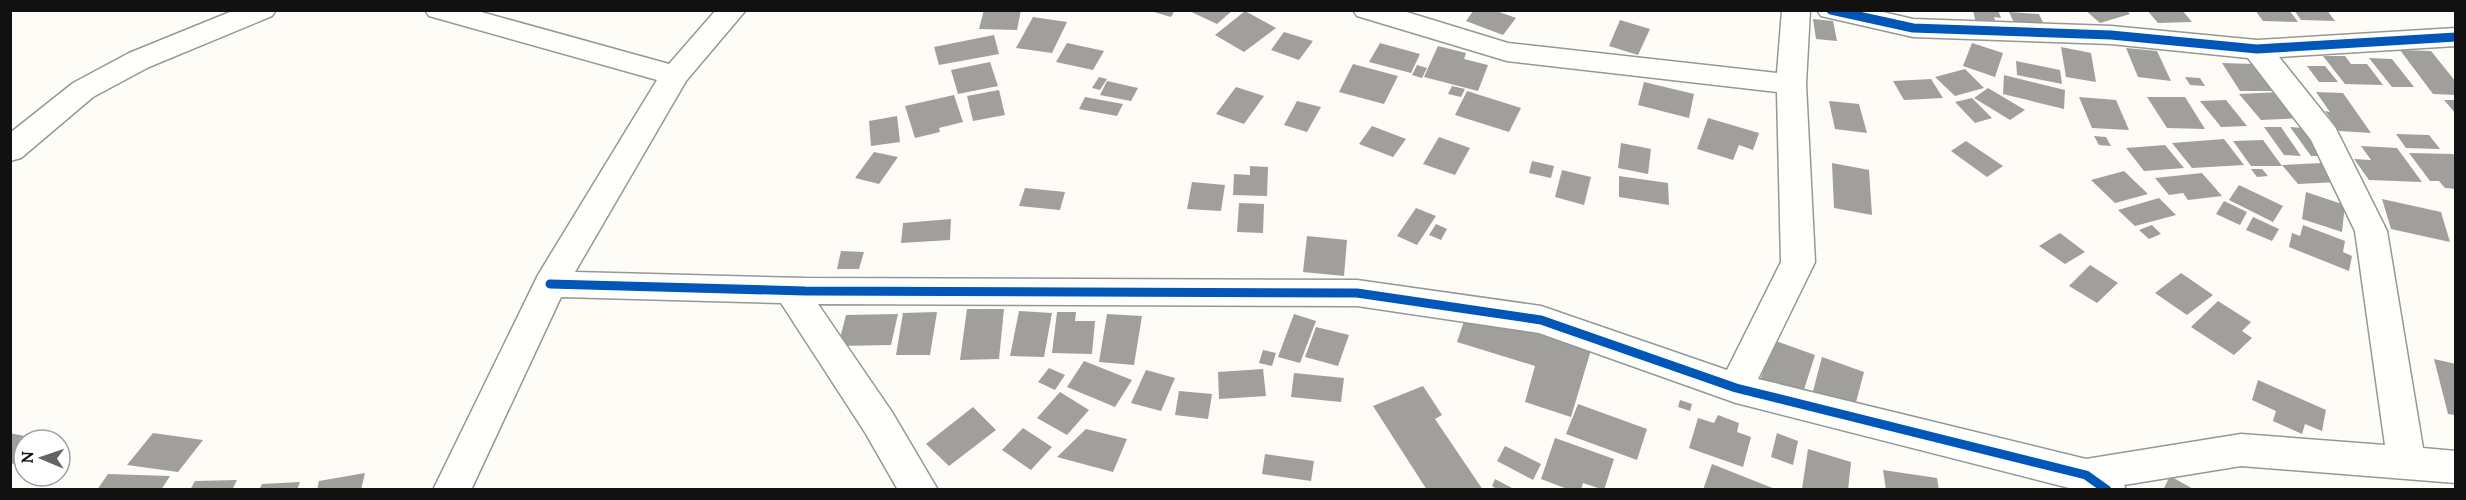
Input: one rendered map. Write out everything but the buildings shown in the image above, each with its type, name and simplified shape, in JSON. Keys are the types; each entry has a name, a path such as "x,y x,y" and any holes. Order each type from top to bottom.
{"street":[{"path":"10,150 83,90 139,60 262,10"},
{"path":"439,10 675,75"},
{"path":"452,489 550,284 675,75 732,10"},
{"path":"1367,10 1507,52 1791,84"},
{"path":"1736,388 1798,262 1791,84 1796,10"},
{"path":"1831,10 1913,28 2111,35 2257,49 2456,37"},
{"path":"2257,49 2324,135 2371,231 2406,462"},
{"path":"550,284 791,291 1357,293 1541,320 1736,388 2097,482 2241,450 2456,467"},
{"path":"791,291 879,423 919,489"}],"cycle path":[{"path":"1831,10 1913,28 2111,35 2257,49 2456,37"},
{"path":"550,284 805,291 1357,293 1541,320 1736,388 2086,475 2107,490"}]}
